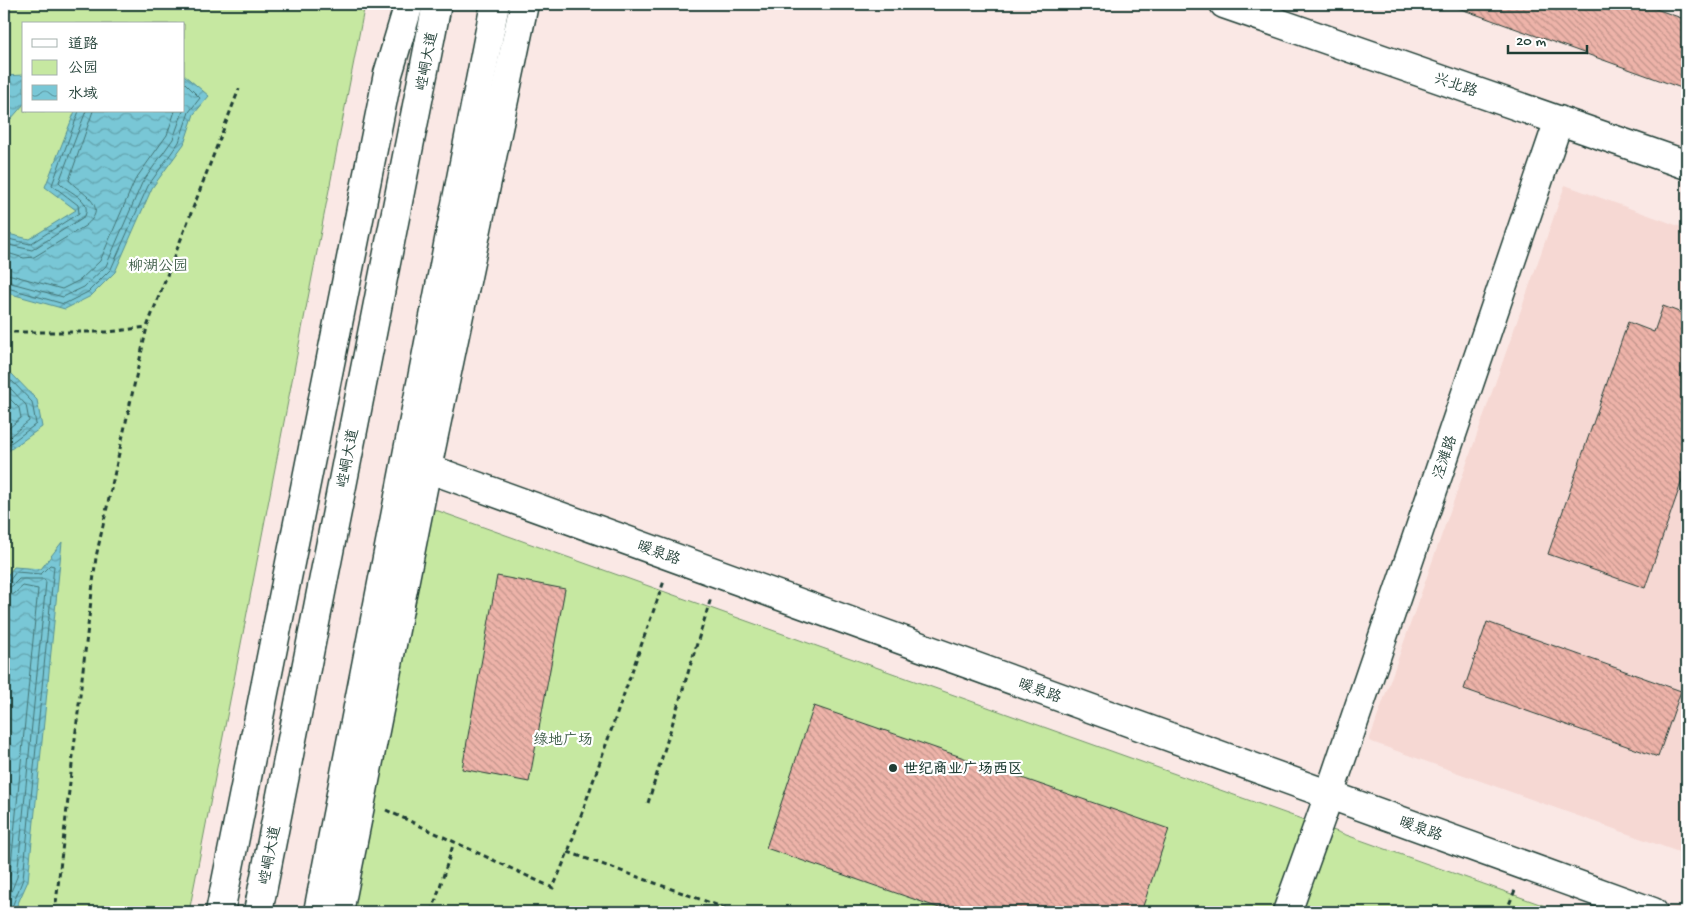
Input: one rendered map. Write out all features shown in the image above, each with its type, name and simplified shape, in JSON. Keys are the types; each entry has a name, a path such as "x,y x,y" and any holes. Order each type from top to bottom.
{"street":[{"path":"220,912 388,74 409,4"},
{"name":"崆峒大道","path":"258,912 437,4"},
{"path":"318,912 495,4"},
{"path":"339,912 363,799 427,468 524,4"},
{"name":"兴北路","path":"1224,4 1687,165"},
{"name":"泾滩路","path":"1287,912 1329,795 1559,120"},
{"name":"暖泉路","path":"427,468 1653,912"}],"path":[{"path":"55,912 96,557 147,327 239,89"},
{"path":"4,332 109,332 147,327"},
{"path":"363,799 553,888 568,852 672,557"},
{"path":"648,803 719,574"},
{"path":"432,912 454,842"},
{"path":"568,852 736,912"}],"shaded area":[{"path":"1565,185 1687,229 1687,855 1369,741"}],"green space":[{"name":"柳湖公园","path":"4,4 365,4 189,912 4,912"},
{"name":"绿地广场","path":"430,508 1562,912 353,912"}],"water":[{"path":"22,75 22,106 4,127 4,76"},
{"path":"185,76 209,96 194,114 184,144 152,188 115,272 91,296 65,309 4,292 4,233 29,239 76,210 45,187 75,112 185,112"},
{"path":"12,374 37,400 42,427 4,454 4,379"},
{"path":"62,542 28,881 14,912 4,912 4,579 14,567 41,569"}],"building":[{"path":"1447,4 1642,4 1687,20 1687,90"},
{"path":"1663,306 1687,315 1687,466 1645,588 1548,554 1628,322 1654,332"},
{"path":"497,576 565,589 529,782 462,769"},
{"path":"1487,622 1681,691 1658,757 1464,689"},
{"name":"世纪商业广场西区","path":"814,706 1169,829 1141,912 951,912 766,848"}],"place":[{"name":"世纪商业广场西区","path":"893,768"}]}
